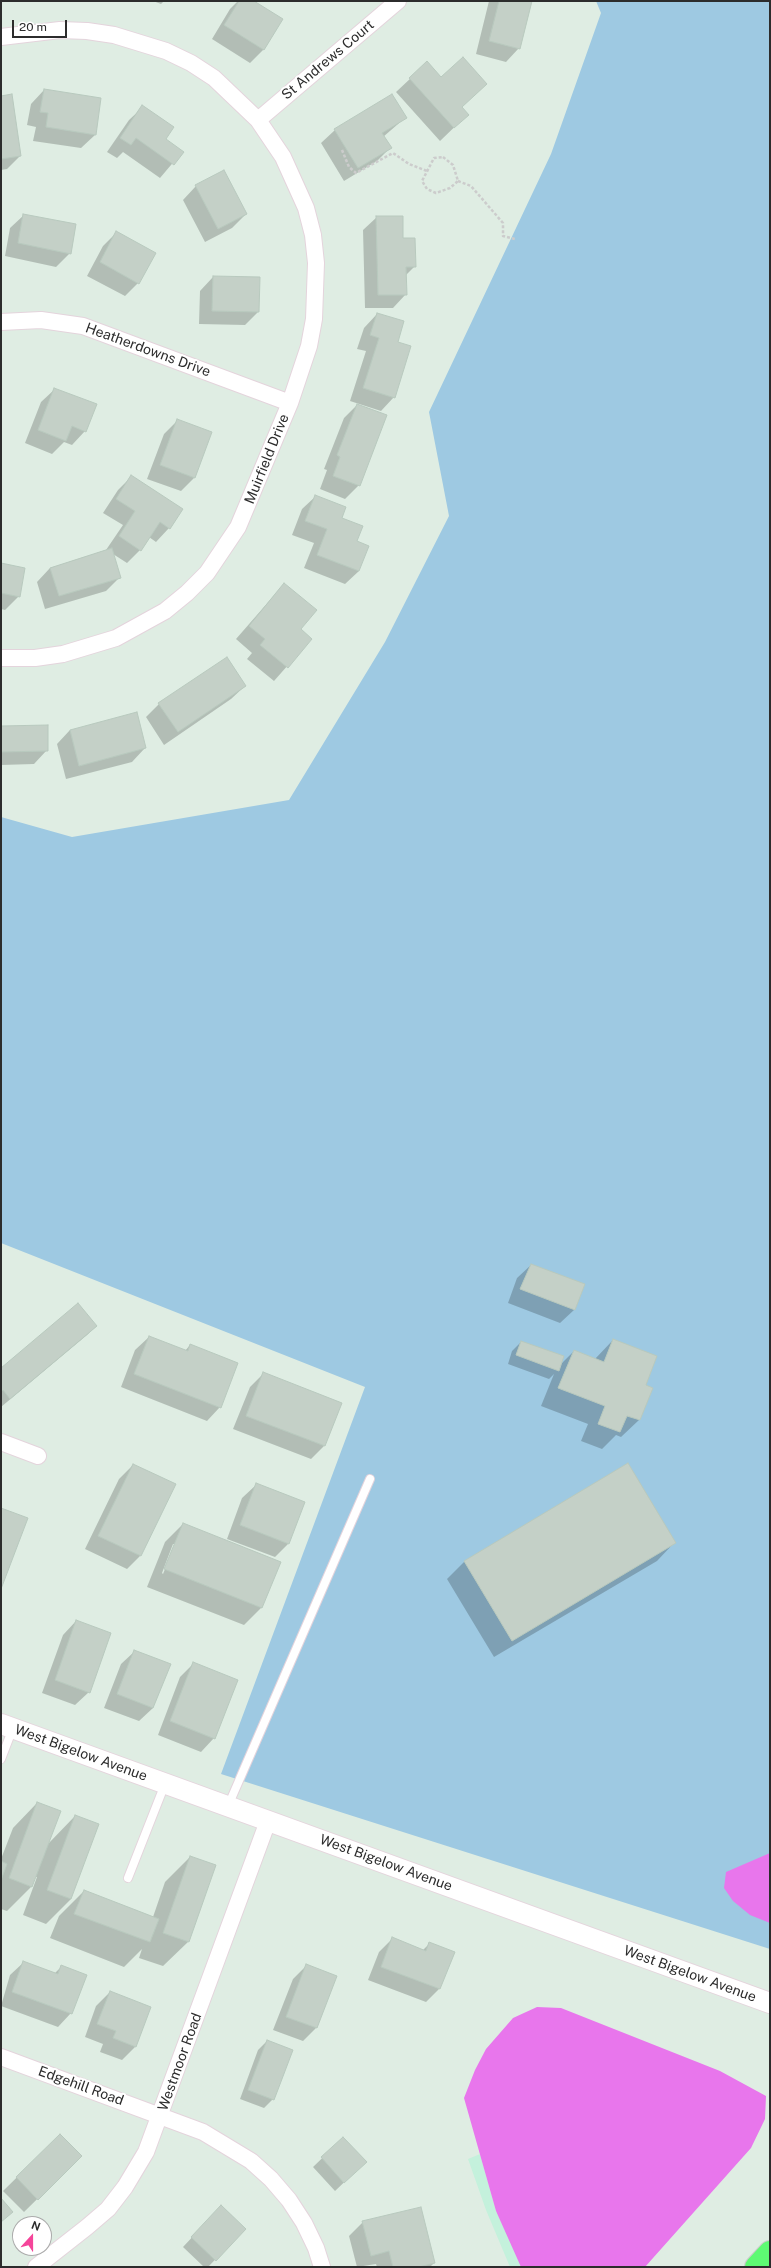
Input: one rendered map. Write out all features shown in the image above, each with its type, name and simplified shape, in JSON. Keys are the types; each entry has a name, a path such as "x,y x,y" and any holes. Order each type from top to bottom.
{"highway":[{"path":"756,2267 770,2252"}],"street":[{"name":"St Andrews Court","path":"258,120 398,1"},
{"name":"Muirfield Drive","path":"1,37 40,31 88,31 141,42 191,63 214,78 258,120 283,157 296,182 313,235 316,263 314,319 309,346 290,403 238,527 207,573 187,593 141,626 110,640 62,654 35,658 1,658"},
{"name":"Heatherdowns Drive","path":"1,322 41,320 83,326 290,403"},
{"path":"1,1442 38,1456"},
{"name":"West Bigelow Avenue","path":"7,1726 770,2003"},
{"name":"Westmoor Road","path":"36,2267 87,2228 108,2209 125,2187 146,2152 161,2115 268,1821"},
{"name":"Edgehill Road","path":"1,2057 161,2115 216,2138 251,2160 271,2179 289,2200 304,2223 316,2248 322,2267"}],"lane":[{"path":"228,1806 370,1479"},
{"path":"1,1759 7,1726"},
{"path":"128,1878 165,1783"}],"path":[{"path":"342,150 349,167 356,173 393,153 409,164 427,171"},
{"path":"443,157 453,165 458,181 450,188 436,193 427,189 422,181 434,158 443,157"},
{"path":"458,181 471,186 503,223 503,236 515,239"}],"shaded area":[{"path":"596,1 770,1 770,1949 221,1774 365,1387 1,1243 1,817 72,837 289,800 385,642 449,516 429,412 551,154 601,13"},
{"path":"770,1853 770,1923 750,1915 733,1901 724,1888 726,1872"},
{"path":"537,2007 561,2008 720,2071 766,2096 765,2119 751,2148 645,2267 521,2267 496,2211 464,2098 475,2070 486,2049 513,2018"}],"sand":[{"path":"480,2154 496,2211 525,2267 510,2267 486,2210 468,2159"}],"building":[{"path":"239,1 254,1 283,19 264,50 224,25"},
{"path":"499,1 532,1 520,49 489,41"},
{"path":"463,57 487,84 462,107 469,115 454,128 409,78 427,61 441,77"},
{"path":"44,89 101,98 96,135 46,127 48,113 40,112"},
{"path":"12,94 21,156 1,159 1,96"},
{"path":"392,94 407,118 382,133 392,148 358,168 334,129"},
{"path":"142,105 174,127 166,139 184,152 174,165 136,138 131,145 120,138"},
{"path":"224,170 247,214 218,229 195,185"},
{"path":"23,214 76,224 71,254 18,243"},
{"path":"376,216 403,216 403,238 415,238 416,267 406,267 407,295 378,295"},
{"path":"116,231 156,253 139,284 100,262"},
{"path":"213,276 260,277 259,312 212,311"},
{"path":"377,313 404,321 398,342 411,346 395,398 363,388 379,338 370,335"},
{"path":"54,388 97,404 86,432 72,426 66,441 38,430"},
{"path":"357,404 387,415 360,486 333,476 340,457 337,455"},
{"path":"177,419 212,432 195,478 160,465"},
{"path":"131,475 183,509 170,529 160,522 141,551 119,536 135,511 116,499"},
{"path":"315,495 346,507 342,518 363,526 357,541 369,546 359,571 317,555 327,529 305,521"},
{"path":"112,548 121,578 59,596 50,568"},
{"path":"1,563 25,568 20,597 1,593"},
{"path":"284,583 317,610 301,629 312,639 288,668 260,645 265,639 249,626"},
{"path":"227,657 246,686 178,732 158,703"},
{"path":"137,712 146,748 79,766 70,730"},
{"path":"48,725 48,751 1,752 1,726"},
{"path":"531,1264 585,1284 575,1310 520,1289"},
{"path":"78,1303 97,1326 10,1399 3,1390 1,1392 1,1368"},
{"path":"149,1336 188,1351 190,1344 238,1363 221,1408 134,1374"},
{"path":"613,1339 657,1356 646,1385 653,1388 640,1420 627,1416 620,1432 598,1424 605,1406 558,1388 574,1350 604,1362"},
{"path":"521,1341 564,1356 559,1371 516,1355"},
{"path":"263,1372 342,1403 325,1446 246,1416"},
{"path":"628,1463 676,1543 512,1641 464,1561"},
{"path":"133,1464 176,1484 141,1556 98,1536"},
{"path":"256,1483 305,1502 289,1544 240,1525"},
{"path":"1,1508 28,1518 1,1589"},
{"path":"183,1523 281,1562 262,1608 164,1569"},
{"path":"76,1620 111,1633 90,1693 55,1680"},
{"path":"134,1650 171,1664 153,1708 117,1694"},
{"path":"193,1662 238,1680 215,1739 170,1721"},
{"path":"37,1802 61,1811 32,1887 9,1878"},
{"path":"75,1815 99,1824 71,1899 47,1890"},
{"path":"190,1856 216,1865 189,1942 163,1933"},
{"path":"1,1861 7,1864 1,1880"},
{"path":"84,1890 159,1919 150,1942 74,1914"},
{"path":"392,1937 426,1951 429,1942 455,1952 440,1989 381,1967"},
{"path":"23,1961 58,1974 61,1965 87,1975 72,2014 12,1992"},
{"path":"306,1964 337,1976 317,2028 286,2017"},
{"path":"110,1991 151,2007 136,2047 113,2038 116,2031 97,2024"},
{"path":"267,2040 293,2050 274,2100 248,2090"},
{"path":"60,2134 82,2156 38,2200 16,2177"},
{"path":"343,2137 367,2162 344,2183 321,2157"},
{"path":"1,2198 13,2212 1,2222"},
{"path":"221,2205 246,2229 216,2261 191,2237"},
{"path":"421,2207 435,2263 419,2267 393,2267 389,2251 371,2256 362,2221"}]}
